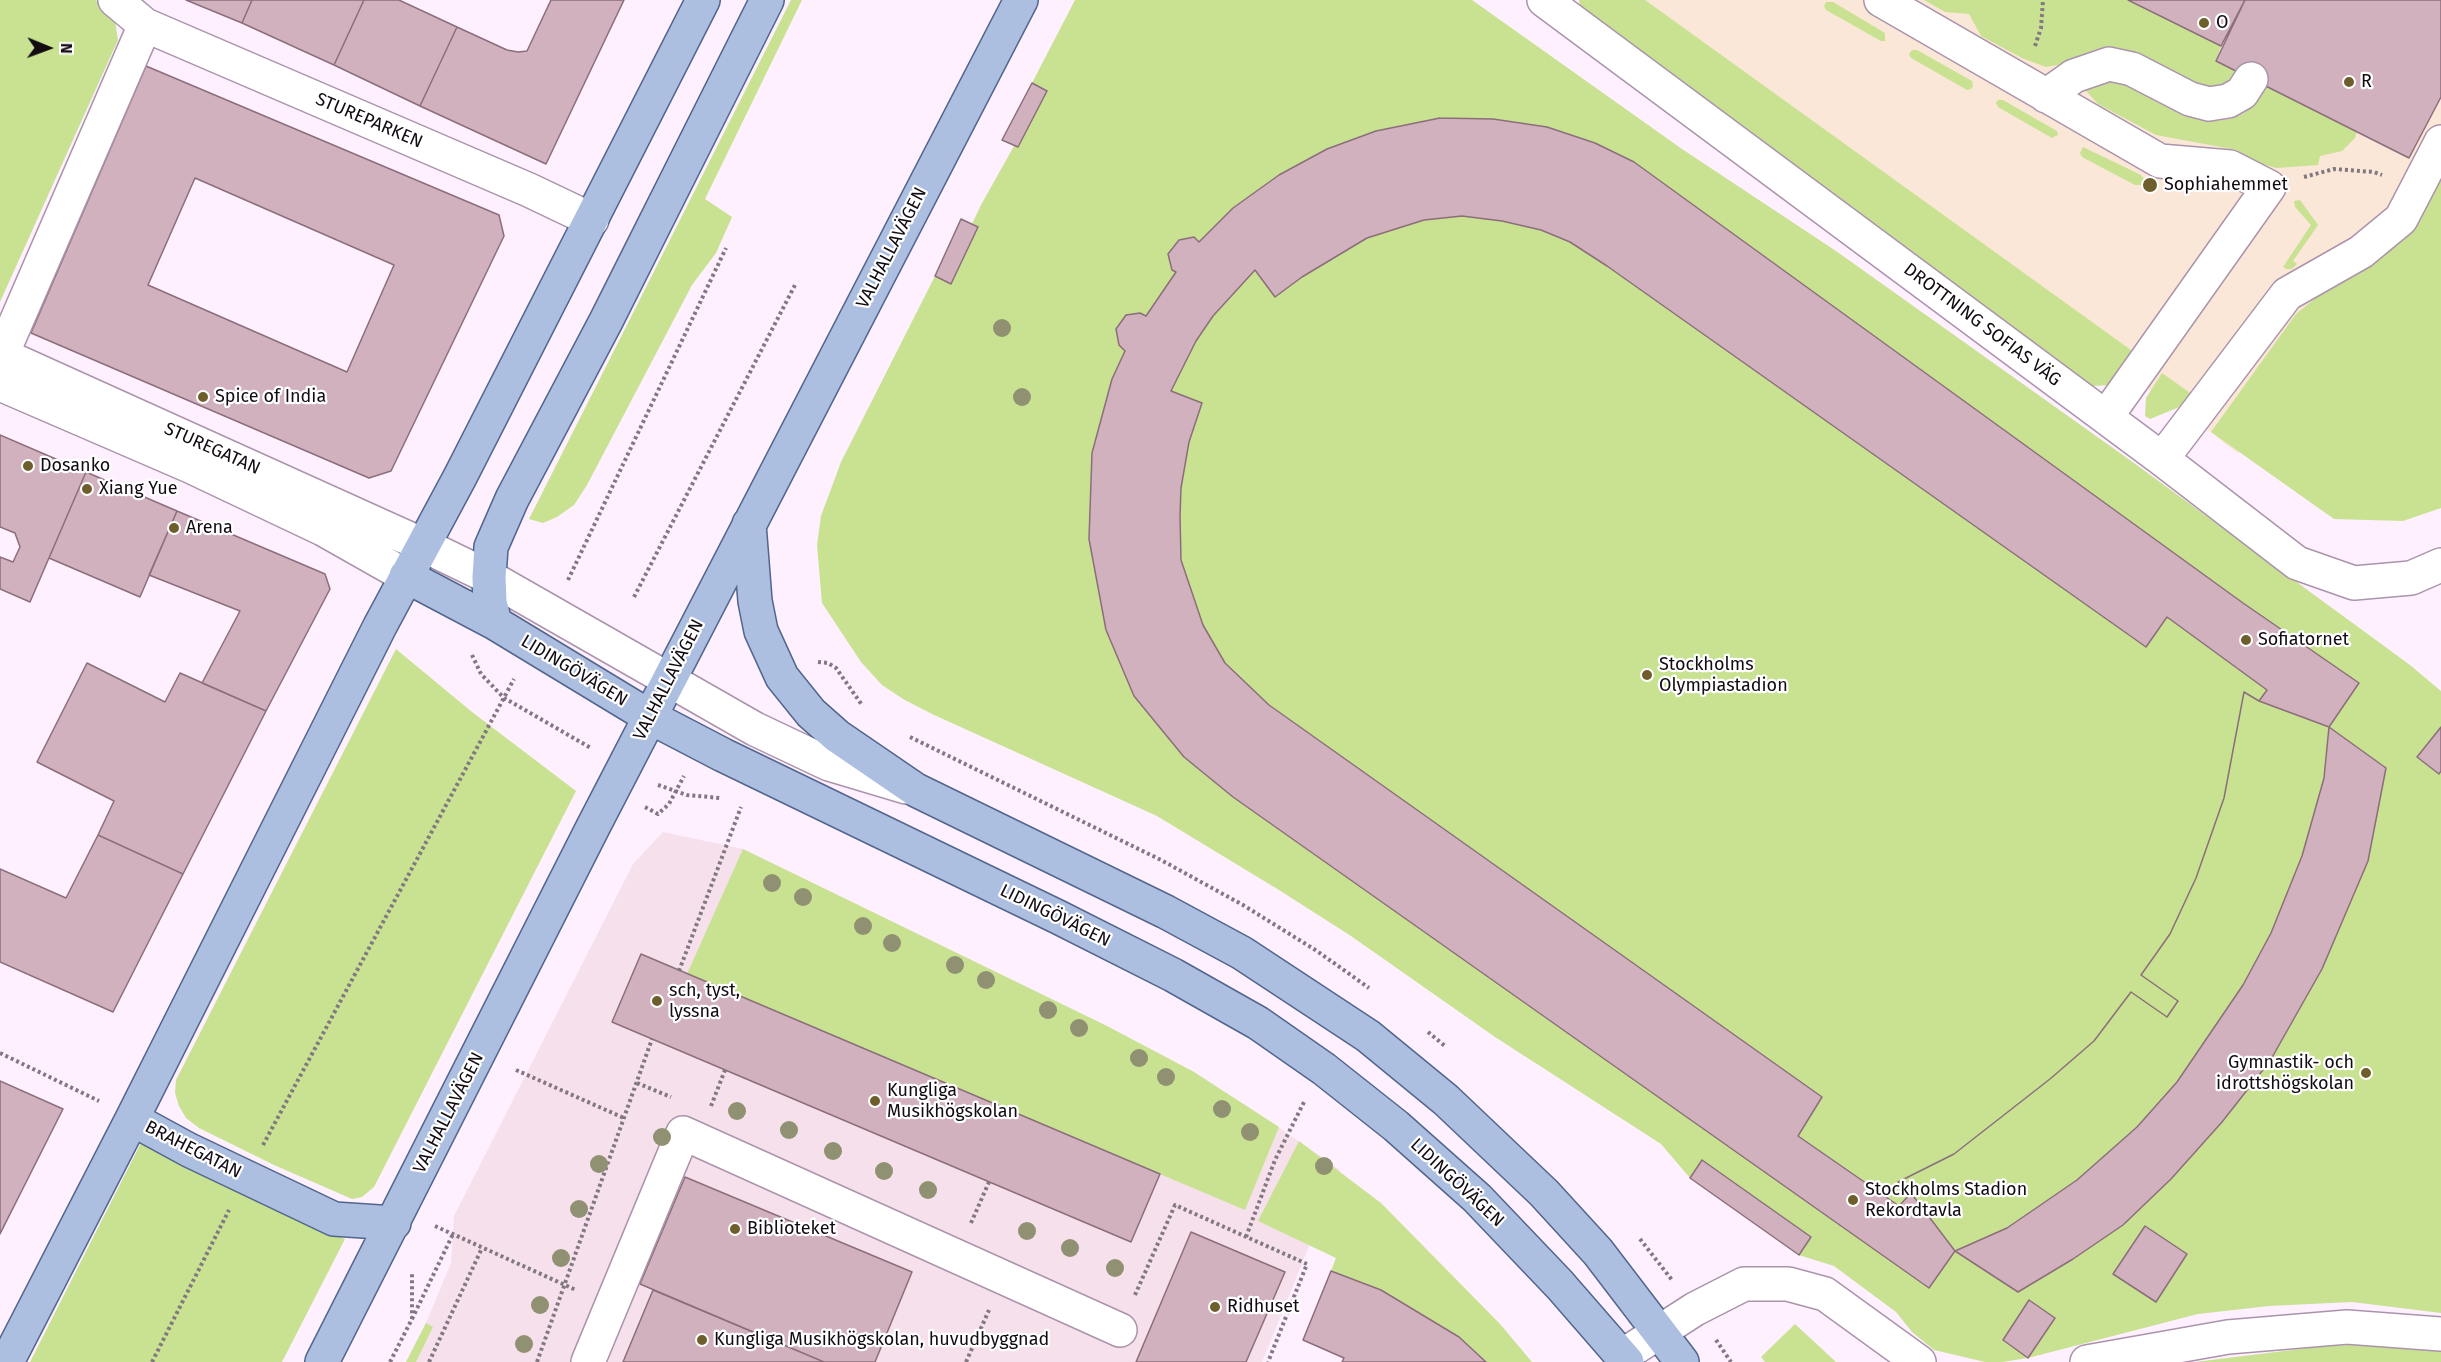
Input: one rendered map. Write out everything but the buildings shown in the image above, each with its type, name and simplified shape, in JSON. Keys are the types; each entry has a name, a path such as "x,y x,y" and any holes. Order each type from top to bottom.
{"main road":[{"path":"7,1362 406,576 592,220 703,0"},
{"path":"495,623 490,602 491,547 512,499 606,321 767,0"},
{"name":"VALHALLAVÄGEN","path":"322,1362 593,827 1021,0"},
{"name":"LIDINGÖVÄGEN","path":"749,524 754,600 761,631 782,677 811,713 837,736 916,790 1166,912 1242,953 1368,1036 1446,1100 1544,1193 1598,1252 1682,1362"},
{"name":"LIDINGÖVÄGEN","path":"406,576 495,623 650,717 723,755 1069,922 1173,975 1258,1023 1324,1069 1396,1126 1477,1198 1560,1285 1624,1359"},
{"name":"BRAHEGATAN","path":"132,1119 246,1178 334,1219 394,1223"}],"street":[{"name":"STUREPARKEN","path":"115,0 145,26 518,185 592,220"},
{"name":"DROTTNING SOFIAS VÄG","path":"1544,0 2106,417 2297,563 2354,583 2411,578 2441,565"},
{"path":"1881,0 2160,161 2230,167 2269,187 2106,417"},
{"path":"0,363 145,26"},
{"path":"2046,96 2074,76 2109,64 2132,69 2190,99 2209,104 2228,101 2242,93 2251,79"},
{"path":"2162,459 2287,294 2361,252 2402,219 2441,142"},
{"name":"STUREGATAN","path":"0,363 423,545"},
{"name":"STUREGATAN","path":"0,363 201,471 323,529 406,576"},
{"name":"LIDINGÖVÄGEN","path":"423,545 489,577 755,729 829,764 916,790"},
{"path":"588,1362 683,1133 1120,1330"},
{"path":"1624,1359 1660,1331 1695,1309 1744,1284 1788,1284 1825,1294 1919,1362"},
{"path":"2087,1362 2228,1337 2347,1327 2441,1334"}],"path":[{"path":"2269,187 2334,169 2374,172 2416,191"},
{"path":"575,566 726,248"},
{"path":"634,597 796,283"},
{"path":"152,1362 246,1178 504,698 625,767"},
{"path":"676,793 723,798"},
{"path":"679,971 743,803 735,800"},
{"path":"537,1362 652,1039"},
{"name":"BRAHEGATAN","path":"0,1053 84,1092 132,1119"},
{"path":"516,1070 624,1118"},
{"path":"637,1083 655,1090"},
{"path":"1296,1093 1315,1107"},
{"path":"1246,1237 1275,1160 1306,1100"},
{"path":"958,1255 989,1182"},
{"path":"1120,1330 1175,1205 1307,1264 1268,1362"},
{"path":"435,1227 538,1273"},
{"path":"390,1362 453,1234"},
{"path":"429,1362 482,1248"},
{"path":"412,1274 412,1319"},
{"path":"966,1362 1004,1276"}],"shaded area":[{"name":"Sophiahemmet","path":"1599,0 2441,0 2441,369 2237,453 2194,419 2134,380"},
{"name":"Kungliga Musikhögskolan","path":"663,832 743,849 1107,1026 1194,1072 1340,1170 1262,1362 406,1362 426,1323 451,1263 454,1216 633,864"}],"green space":[{"path":"0,0 95,0 113,7 118,40 0,302"},
{"path":"791,0 802,0 705,199 732,217 716,253 692,285 587,485 574,505 557,517 543,523 529,519"},
{"name":"Stockholms Olympiastadion","path":"1075,0 1472,0 1682,149 1836,251 2134,463 2410,665 2441,691 2441,1313 2352,1302 2269,1306 2198,1314 2028,1358 2002,1362 1985,1362 1934,1350 1912,1332 1896,1312 1834,1266 1799,1255 1690,1178 1661,1144 1495,1037 1351,936 1279,890 1157,816 932,714 882,685 861,662 822,603 817,545 821,516 841,462 935,276 950,283 977,227 972,224 981,205 1014,146 1018,147 1047,91 1032,83"},
{"path":"1579,0 1645,0 2142,358 2112,385 2093,386 2081,380 1594,22 1580,6"},
{"path":"1924,0 2128,0 2221,46 2216,61 2239,72 2219,87 2202,88 2125,51 2106,48 2046,67 2024,59 1981,36 1969,14 1945,12"},
{"path":"1826,2 1833,2 1885,33 1885,41 1881,41 1826,10 1824,6"},
{"path":"1912,50 1917,50 1972,81 1973,86 1967,90 1911,58 1909,54"},
{"path":"2100,80 2130,82 2204,119 2217,121 2243,114 2256,101 2264,85 2357,132 2355,138 2342,151 2320,156 2318,165 2276,168 2253,161 2237,150 2156,135 2098,104 2086,91 2089,86"},
{"path":"1998,100 2003,100 2057,131 2058,135 2052,138 1998,107 1996,103"},
{"path":"2083,147 2141,175 2144,179 2142,185 2135,185 2082,157 2080,153"},
{"path":"2441,177 2441,508 2403,521 2334,519 2211,432 2296,314 2334,283"},
{"path":"2300,200 2318,225 2293,261 2297,264 2292,269 2287,269 2283,267 2311,225 2295,207 2294,201"},
{"path":"2162,373 2193,395 2177,408 2150,419 2145,416 2146,398"},
{"path":"396,649 472,712 576,791 374,1187 362,1197 352,1199 274,1165 199,1128 186,1118 179,1106 175,1093 176,1080"},
{"path":"743,849 1107,1026 1194,1072 1279,1127 1245,1210 687,974"},
{"path":"1299,1141 1381,1203 1500,1324 1532,1362 1486,1362 1459,1337 1381,1290 1331,1271 1336,1258 1258,1221"},
{"path":"141,1143 345,1239 282,1362 30,1362"},
{"path":"426,1323 433,1327 416,1362 406,1362"},
{"path":"1795,1324 1836,1362 1765,1362 1761,1357"},
{"path":"2379,1343 2441,1351 2441,1362 2195,1362 2316,1347"}],"place":[{"name":"O","path":"2204,23"},
{"name":"R","path":"2349,82"},
{"name":"Sophiahemmet","path":"2150,185"},
{"name":"Spice of India","path":"203,397"},
{"name":"Dosanko","path":"28,466"},
{"name":"Xiang Yue","path":"87,489"},
{"name":"Arena","path":"174,528"},
{"name":"Sofiatornet","path":"2246,640"},
{"name":"Stockholms Olympiastadion","path":"1647,675"},
{"name":"sch, tyst, lyssna","path":"657,1001"},
{"name":"Gymnastik- och idrottshögskolan","path":"2366,1073"},
{"name":"Kungliga Musikhögskolan","path":"875,1101"},
{"name":"Stockholms Stadion Rekordtavla","path":"1853,1200"},
{"name":"Biblioteket","path":"735,1229"},
{"name":"Ridhuset","path":"1215,1307"},
{"name":"Kungliga Musikhögskolan, huvudbyggnad","path":"702,1340"}]}
